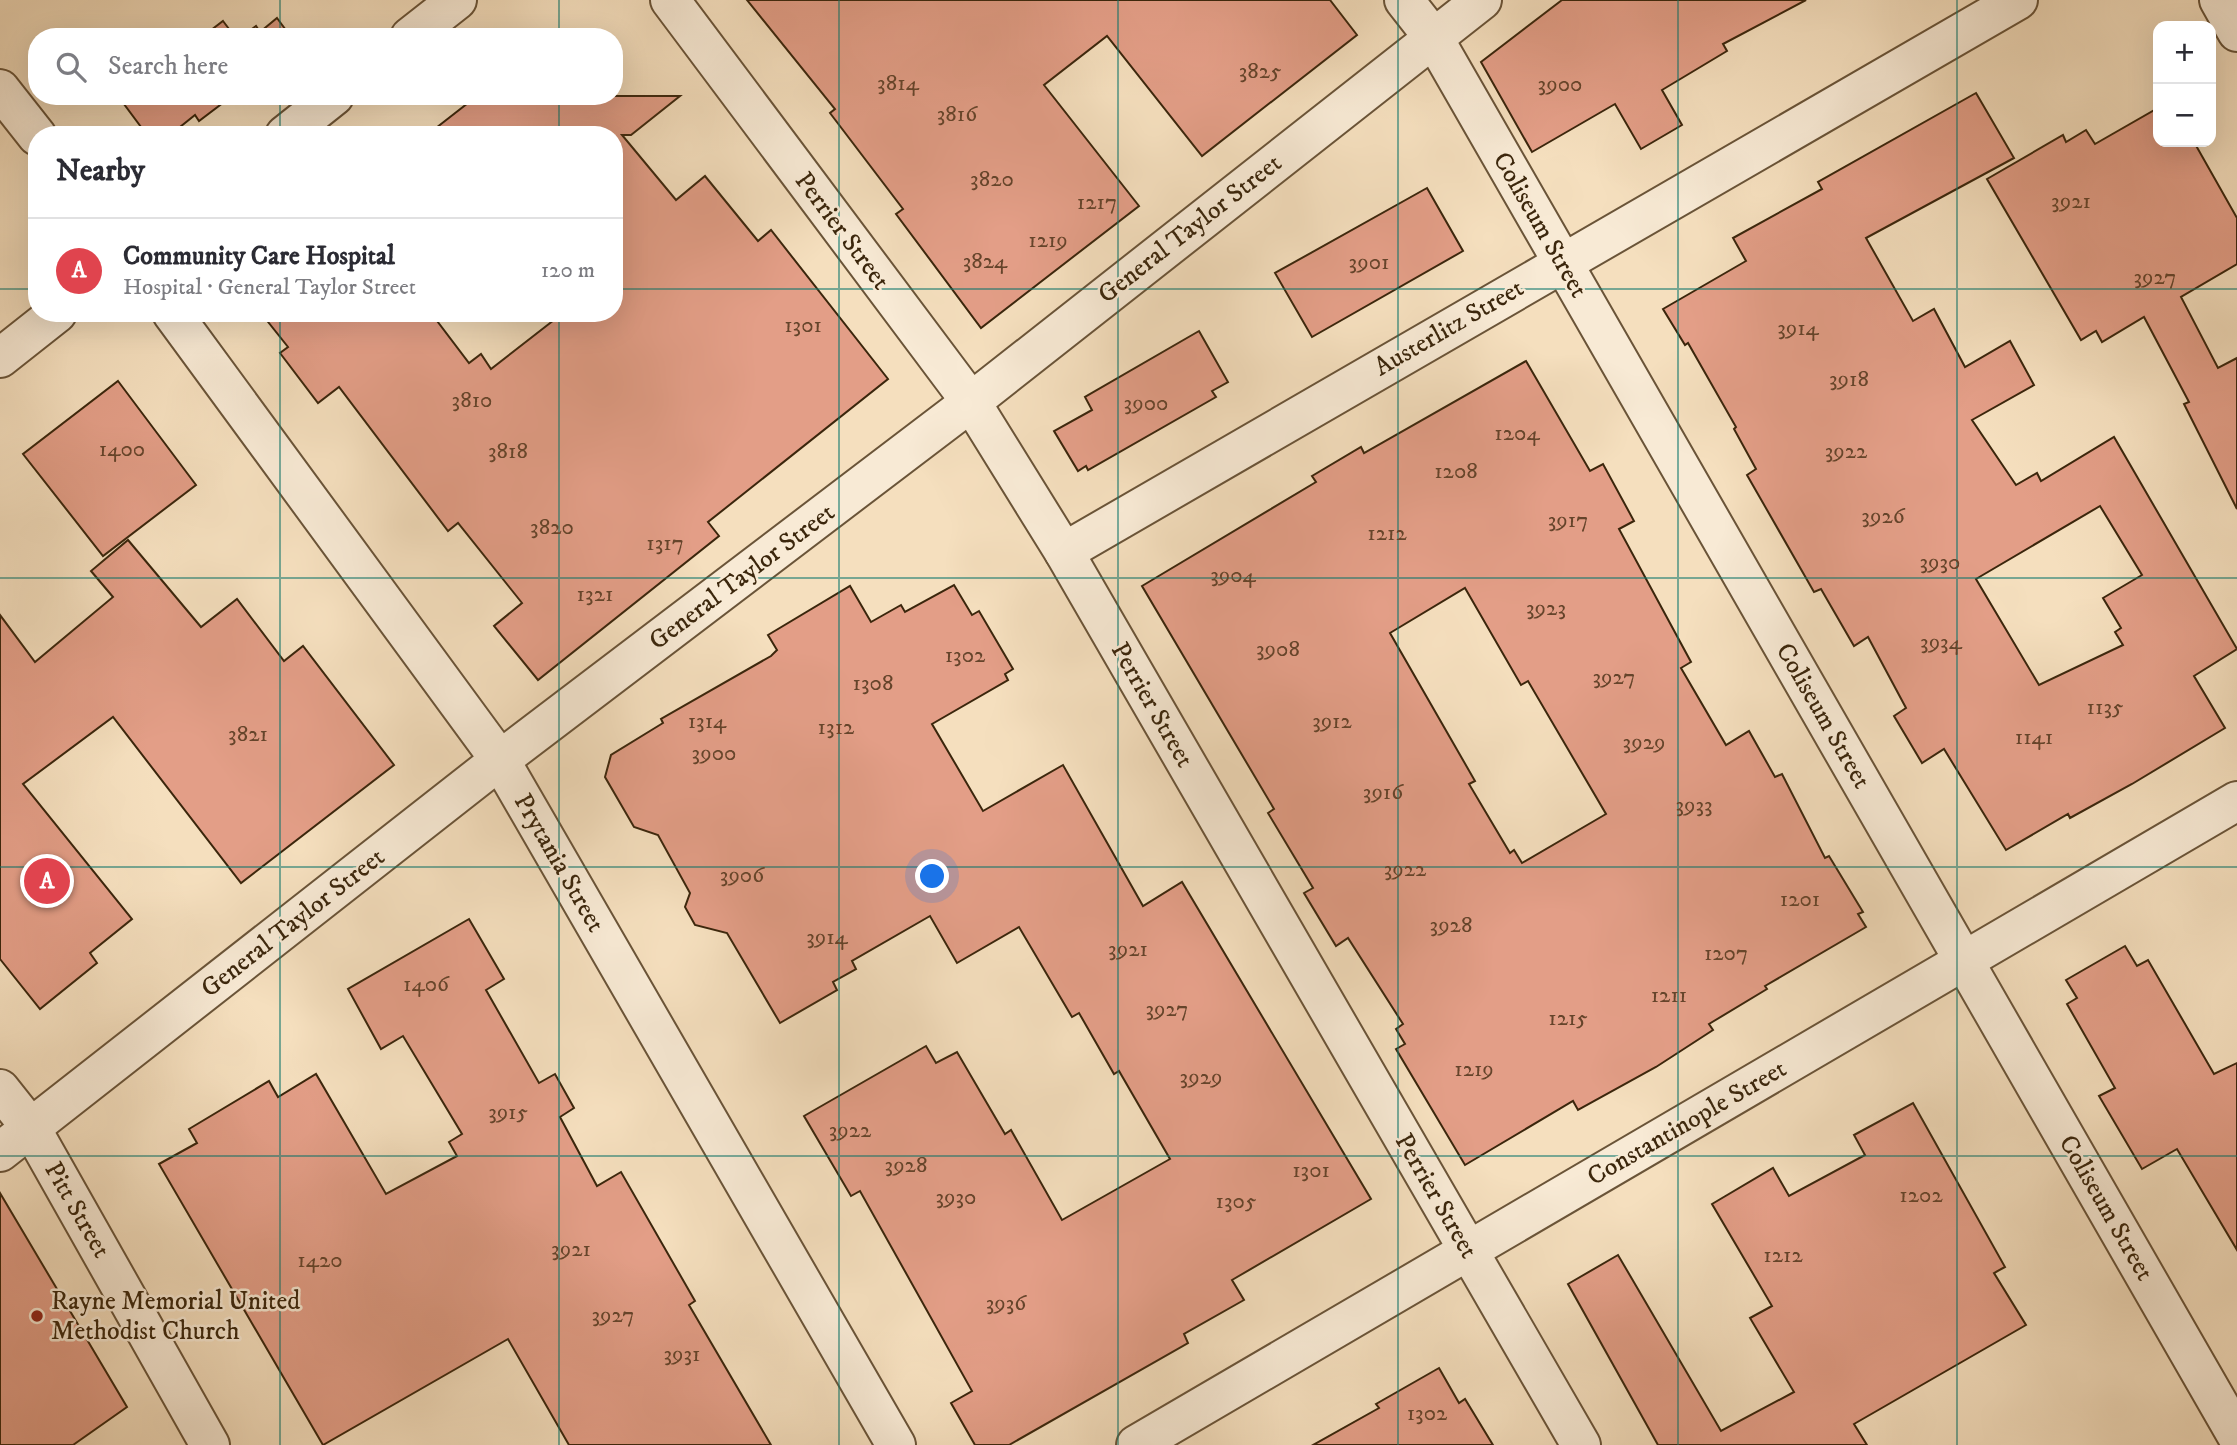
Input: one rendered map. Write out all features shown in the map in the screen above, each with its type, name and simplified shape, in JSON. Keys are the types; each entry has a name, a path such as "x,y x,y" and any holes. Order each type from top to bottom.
{"street":[{"path":"421,28 457,0"},
{"name":"Perrier Street","path":"670,0 971,402 1064,552 1581,1445"},
{"name":"Coliseum Street","path":"1404,0 1433,37 2237,1436"},
{"name":"General Taylor Street","path":"0,1152 500,760 971,402 1482,0"},
{"name":"Austerlitz Street","path":"1064,552 1561,262 2018,0"},
{"path":"2219,0 2237,32"},
{"path":"0,89 29,126"},
{"path":"296,126 323,105"},
{"path":"0,358 46,322"},
{"name":"Prytania Street","path":"180,322 500,760 896,1445"},
{"name":"Constantinople Street","path":"1136,1445 2237,801"},
{"name":"Pitt Street","path":"0,1089 30,1128 210,1445"}],"building":[{"path":"747,0 1330,0 1357,35 1202,156 1107,36 1044,85 1139,206 981,328 896,214 903,209 830,113 835,109"},
{"path":"1562,0 1806,0 1723,44 1727,51 1662,90 1682,125 1641,149 1615,104 1532,152 1481,62"},
{"path":"277,18 284,28 265,28"},
{"path":"223,21 228,28 214,28"},
{"path":"1976,93 2014,158 1866,238 1913,321 1934,309 1965,367 2010,341 2034,385 1972,420 2016,485 2037,473 2041,481 2114,437 2237,649 2194,676 2225,728 2132,784 2070,818 2068,814 2006,850 1944,749 1922,763 1894,716 1906,708 1868,637 1854,646 1821,589 1814,592 1747,475 1756,469 1734,429 1736,427 1688,343 1685,345 1663,309 1746,261 1733,238 1822,189 1818,182","holes":["2100,506 2142,575 2103,598 2121,628 2115,632 2123,645 2039,685 1976,579"]},
{"path":"623,96 680,96 631,135 623,135 623,126 439,126 465,105 623,105"},
{"path":"125,105 220,105 199,121 195,115 181,126 140,126"},
{"path":"2153,111 2153,147 2197,147 2237,218 2237,264 2181,297 2218,368 2237,358 2237,509 2184,404 2189,402 2144,317 2102,342 2096,331 2081,340 1987,179 2063,135 2066,142 2086,130 2095,144"},
{"path":"623,136 676,200 705,176 758,241 771,230 888,379 708,522 719,536 538,680 494,626 522,603 458,523 448,531 339,387 318,403 280,353 288,347 268,322 438,322 469,363 481,354 491,369 551,322 623,322"},
{"path":"1427,188 1463,251 1312,337 1275,273"},
{"path":"1199,331 1228,382 1212,391 1216,397 1088,470 1086,466 1078,471 1054,431 1092,410 1085,397"},
{"path":"1526,361 1590,471 1603,464 1634,521 1619,529 1691,662 1681,668 1726,745 1749,731 1775,777 1782,774 1825,858 1829,856 1863,912 1858,914 1866,927 1765,986 1767,989 1709,1024 1713,1030 1656,1067 1578,1110 1573,1101 1465,1165 1396,1049 1405,1044 1396,1029 1403,1024 1348,938 1336,946 1304,893 1313,888 1268,813 1274,809 1142,586 1316,482 1312,476 1361,447 1364,453","holes":["1465,588 1521,685 1528,681 1606,814 1522,863 1514,850 1510,853 1469,784 1475,781 1390,633"]},
{"path":"118,381 196,485 103,556 23,454"},
{"path":"128,540 201,627 237,599 284,661 303,646 394,765 241,883 113,717 23,784 132,919 90,953 97,963 40,1009 0,959 0,615 35,662 113,597 91,571"},
{"path":"954,585 972,615 979,611 1013,669 1005,674 1008,680 932,724 983,811 1063,765 1143,906 1182,882 1371,1199 1232,1280 1244,1300 1184,1334 1188,1343 1009,1445 975,1445 951,1403 972,1391 860,1191 851,1196 804,1116 926,1046 936,1063 957,1052 1005,1134 1011,1130 1062,1220 1170,1159 1119,1071 1114,1074 1079,1013 1072,1017 1019,927 957,963 930,916 852,961 856,969 833,982 837,990 780,1023 727,933 695,925 685,907 690,893 658,835 634,827 605,777 611,755 663,723 661,719 771,656 777,650 768,635 850,586 871,622 901,605 905,612"},
{"path":"469,919 504,979 486,990 539,1083 555,1074 574,1108 560,1117 597,1186 621,1172 695,1301 689,1305 771,1445 569,1445 508,1339 323,1445 159,1164 197,1143 189,1129 269,1081 278,1097 316,1074 386,1194 457,1156 449,1142 462,1134 403,1036 381,1049 348,989"},
{"path":"2125,946 2137,966 2148,960 2214,1074 2237,1063 2237,1250 2177,1149 2142,1169 2099,1096 2115,1088 2067,1004 2077,998 2066,980"},
{"path":"1913,1103 2005,1267 1994,1273 2026,1325 1854,1424 1867,1445 1658,1445 1568,1284 1618,1255 1721,1431 1794,1392 1750,1318 1772,1306 1712,1204 1773,1168 1789,1196 1865,1155 1854,1135"},
{"name":"Rayne Memorial United Methodist Church","path":"0,1193 127,1407 73,1445 0,1445"},
{"path":"1439,1368 1459,1403 1465,1399 1493,1445 1313,1445 1379,1408 1376,1404"}],"place":[{"name":"Community Care Hospital","path":"47,881"},
{"name":"Rayne Memorial United Methodist Church","path":"37,1316"}]}
